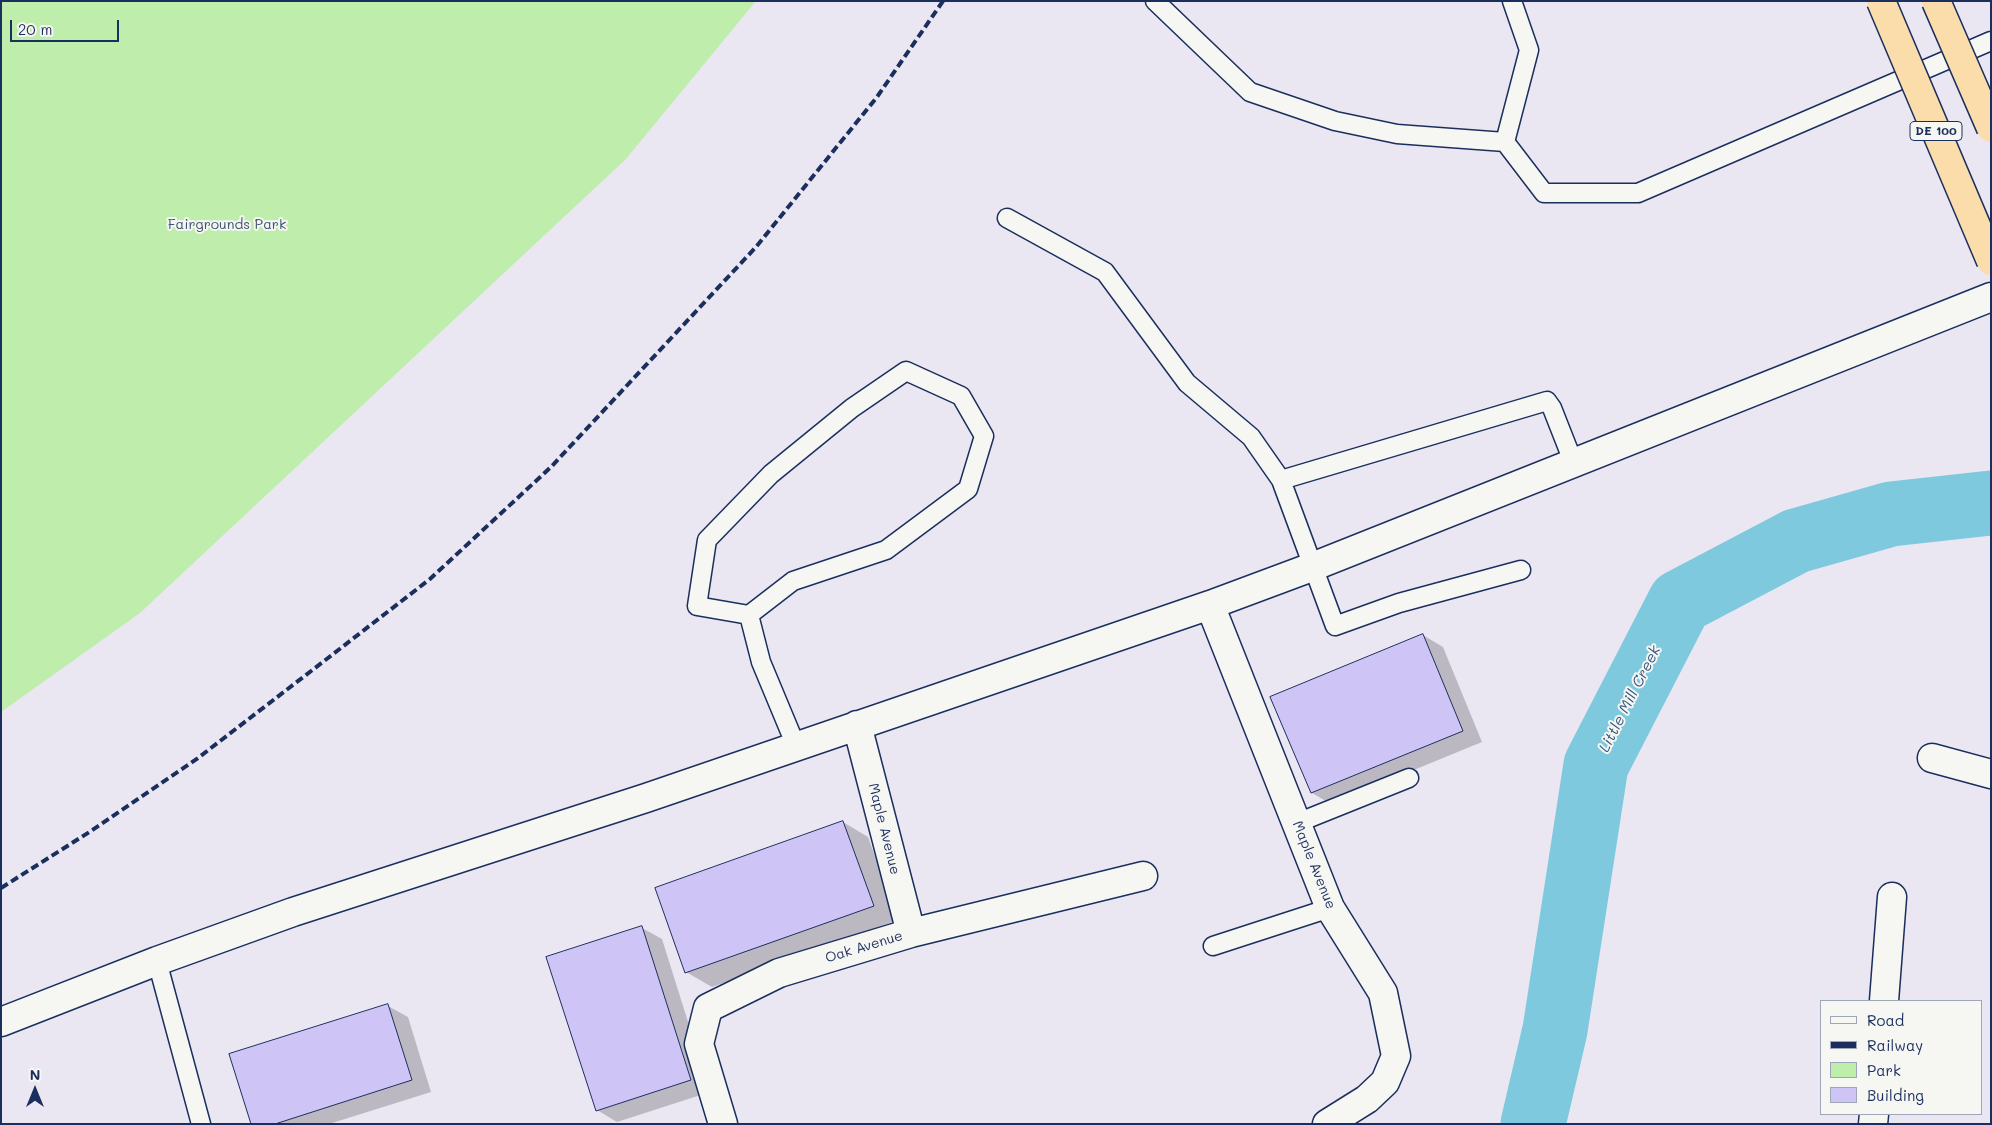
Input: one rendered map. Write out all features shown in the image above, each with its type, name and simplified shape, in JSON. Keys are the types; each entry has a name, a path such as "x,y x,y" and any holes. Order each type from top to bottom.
{"main road":[{"name":"DE 100","path":"1881,1 1991,261"},
{"path":"1936,1 1991,128"}],"street":[{"path":"1,1022 157,961 293,912 646,798 857,724 1210,605 1574,464 1991,297"},
{"name":"Maple Avenue","path":"1210,605 1330,908 1383,994 1396,1056 1385,1082 1367,1099 1327,1124"},
{"name":"Maple Avenue","path":"857,724 911,933"},
{"path":"1932,758 1991,774"},
{"name":"Oak Avenue","path":"722,1124 699,1044 708,1008 779,973 911,933 1143,876"},
{"path":"1884,1000 1892,897"}],"lane":[{"path":"1155,1 1250,92 1335,121 1397,134 1505,142 1544,193 1638,193 1991,42"},
{"path":"1505,142 1529,50 1512,1"},
{"path":"1007,218 1105,272 1187,383 1251,438 1281,480 1335,626 1399,603 1521,570"},
{"path":"906,371 961,396 984,436 968,489 886,550 793,581 749,615 697,606 707,540 720,526 771,474 852,408 906,371"},
{"path":"1281,480 1547,401 1552,408 1574,464"},
{"path":"749,615 762,662 796,746"},
{"path":"1297,823 1409,778"},
{"path":"1213,946 1330,908"},
{"path":"157,961 201,1124"}],"green space":[{"name":"Fairgrounds Park","path":"1,1 756,1 626,159 140,613 1,712"}],"building":[{"path":"1423,634 1463,731 1311,793 1270,697"},
{"path":"843,821 874,906 685,973 655,888"},
{"path":"642,926 691,1080 596,1111 546,957"},
{"path":"388,1004 412,1080 275,1124 251,1124 229,1054"}],"waterway":[{"name":"Little Mill Creek","path":"1533,1124 1555,1030 1596,765 1680,602 1796,541 1891,514 1991,503"}],"railway":[{"path":"1,888 91,831 198,758 430,579 551,467 756,247 877,97 943,1"}]}
